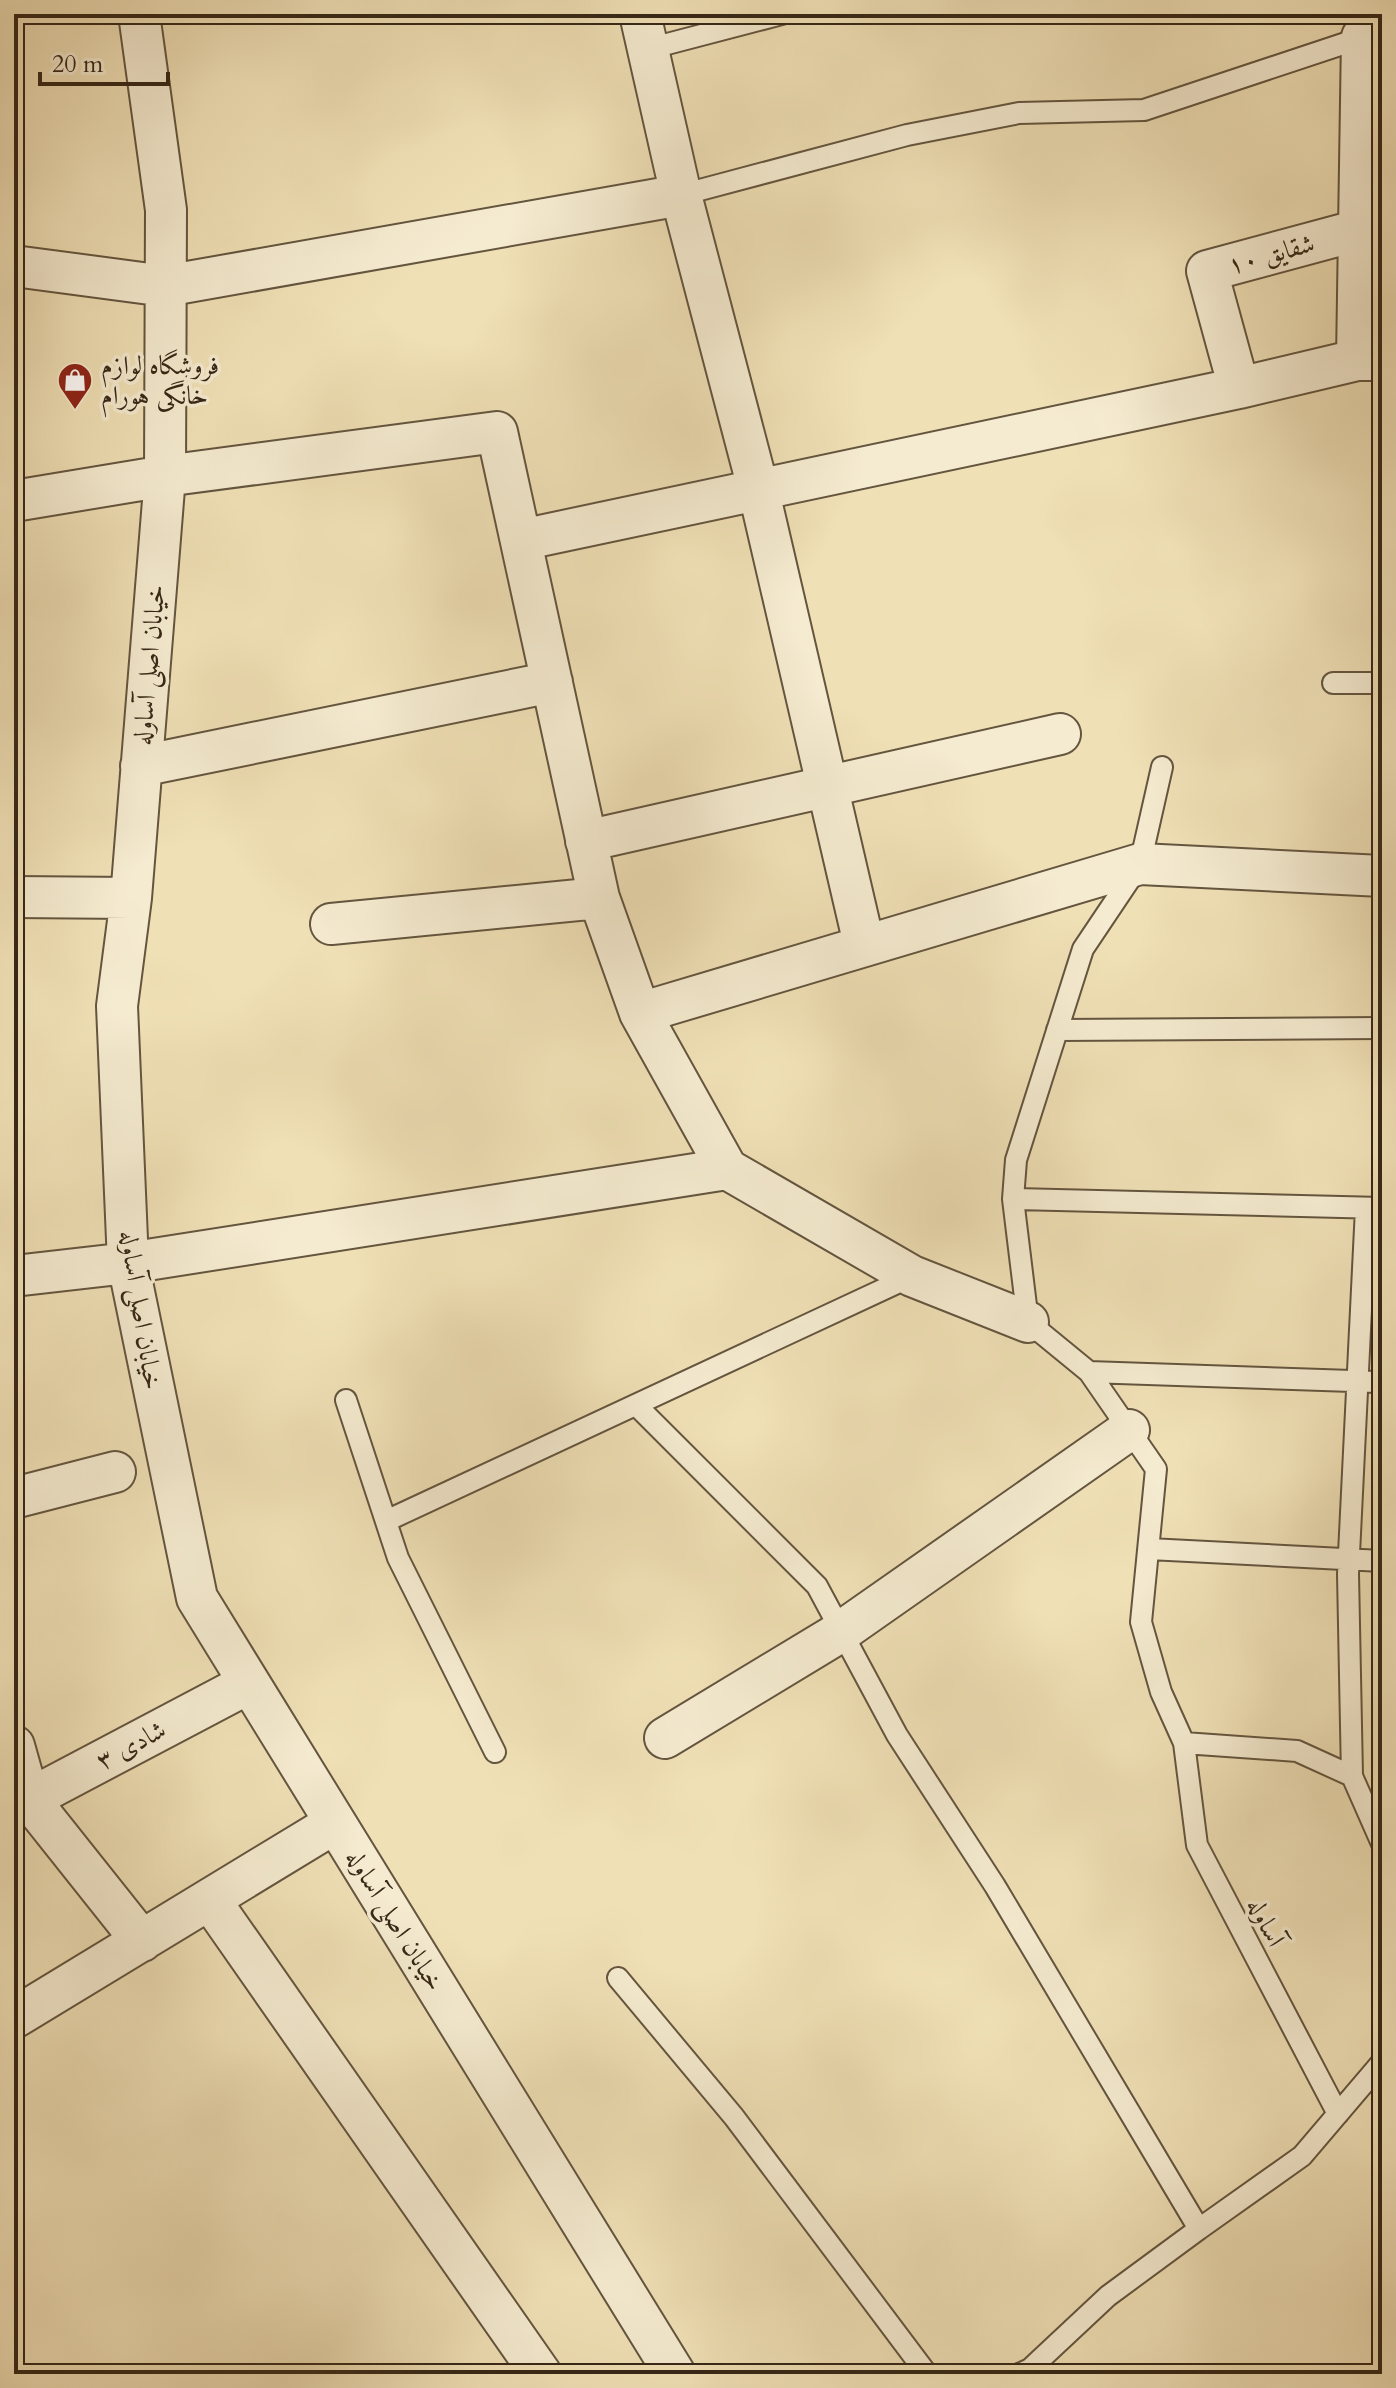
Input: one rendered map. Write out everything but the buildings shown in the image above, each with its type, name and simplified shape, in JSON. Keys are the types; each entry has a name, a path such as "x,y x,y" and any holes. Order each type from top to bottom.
{"street":[{"name":"خیابان اصلی آساوله","path":"139,14 166,210 165,476 131,898 117,1006 128,1263 197,1598 675,2374"},
{"path":"644,31 681,195 758,488 864,944"},
{"path":"521,540 1370,360 1359,230 1372,34"},
{"path":"14,266 165,286 681,195"},
{"name":"شقایق ۱۰","path":"1239,388 1207,271 1359,230"},
{"path":"14,501 165,476 497,432 599,898 640,1013 727,1169 912,1276 1028,1322"},
{"path":"141,766 552,682"},
{"path":"586,841 1060,734"},
{"path":"640,1013 1140,864 1382,876"},
{"path":"14,897 131,898"},
{"path":"331,924 599,898"},
{"path":"14,1276 128,1263 727,1169"},
{"path":"665,1738 842,1631 1129,1430"},
{"path":"14,1498 115,1472"},
{"name":"شادی ۳","path":"22,1803 249,1683"},
{"path":"14,1746 22,1803 142,1941"},
{"path":"14,2018 335,1823"},
{"path":"210,1900 541,2374"}],"lane":[{"path":"644,31 782,14"},
{"path":"681,195 907,135 1019,113 1144,110 1372,34"},
{"path":"1333,683 1382,683"},
{"path":"1028,1322 1013,1199 1016,1160 1083,949 1140,864 1162,767"},
{"path":"1057,1030 1382,1028"},
{"path":"1013,1199 1374,1208 1356,1381 1348,1574 1352,1776 1382,1844"},
{"path":"386,1521 912,1276"},
{"name":"آساوله","path":"1028,1322 1089,1372 1156,1469 1141,1622 1161,1692 1184,1743 1197,1845 1338,2114"},
{"path":"1089,1372 1382,1382"},
{"path":"346,1400 398,1558 495,1752"},
{"path":"636,1405 817,1586 897,1735 995,1886 1199,2229"},
{"path":"1149,1549 1382,1561"},
{"path":"1184,1743 1297,1751 1352,1776"},
{"path":"618,1978 734,2117 927,2374"},
{"path":"1019,2374 1030,2369 1108,2296 1302,2156 1382,2062"}],"place":[{"name":"فروشگاه لوازم خانگی هورام","path":"75,411"}]}
